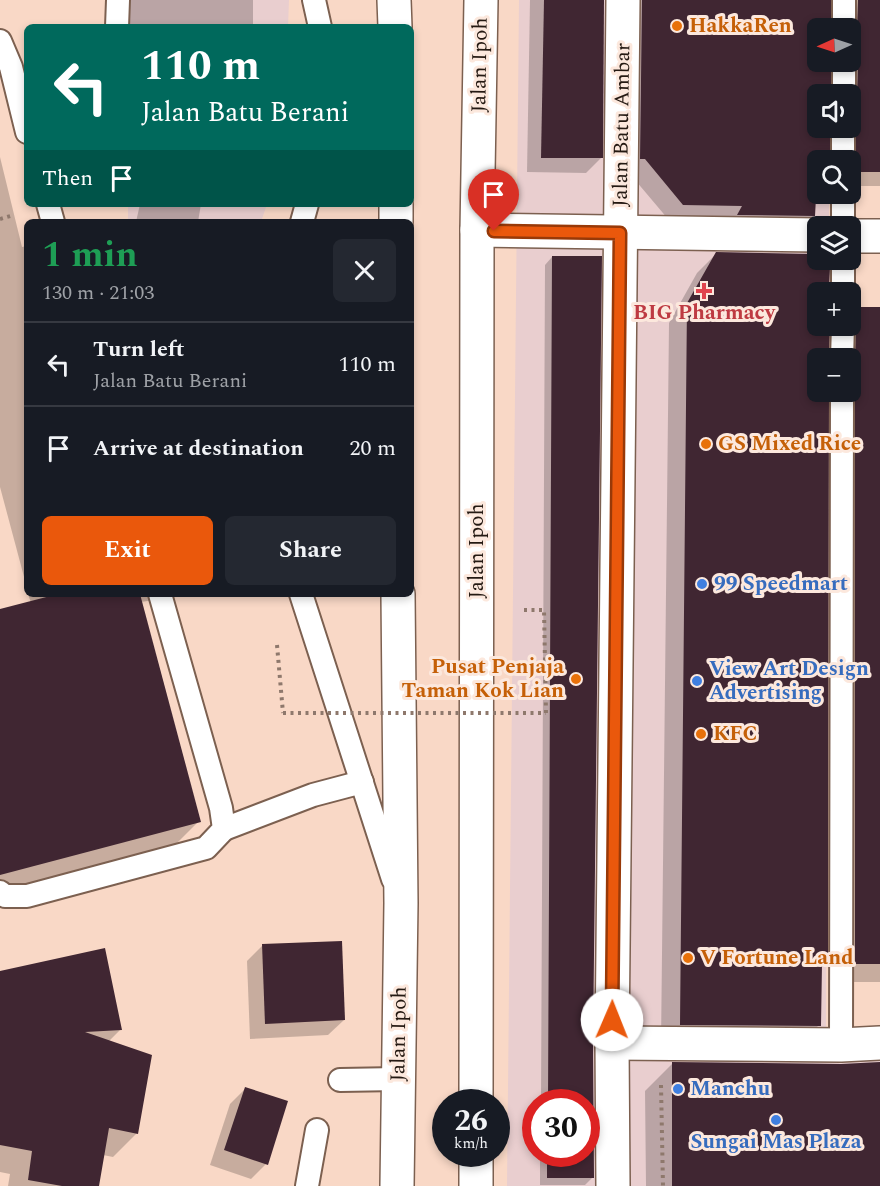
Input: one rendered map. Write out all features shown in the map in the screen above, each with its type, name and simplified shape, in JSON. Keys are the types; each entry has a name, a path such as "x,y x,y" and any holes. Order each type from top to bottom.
{"street":[{"path":"394,0 395,24"},
{"name":"Jalan Ipoh","path":"476,1089 477,230 481,0"},
{"name":"Jalan Batu Ambar","path":"613,1186 612,1043 623,0"},
{"path":"477,230 807,235"},
{"path":"861,236 880,236"},
{"name":"Jalan Ipoh","path":"397,1186 401,903 398,597"},
{"path":"612,1043 841,1045 880,1043"},
{"path":"476,1167 476,1186"}],"lane":[{"path":"117,24 118,0"},
{"path":"314,0 319,24"},
{"path":"844,0 844,18"},
{"path":"0,41 11,67 24,120"},
{"path":"841,1045 842,402"},
{"path":"161,597 221,808 224,829"},
{"path":"302,597 401,903"},
{"path":"0,892 4,896 27,896 206,848 224,829 313,795 362,782"},
{"path":"340,1080 398,1079"},
{"path":"307,1186 317,1130"}],"path":[{"path":"276,634 283,713 546,713 544,610 524,610"},
{"path":"661,1080 663,1186"}],"shaded area":[{"path":"128,0 289,0 288,24 128,24"},
{"path":"519,0 830,0 830,18 807,18 807,72 829,72 829,84 807,84 807,138 829,138 829,150 807,150 807,204 829,204 829,216 807,216 807,270 829,270 829,282 807,282 807,336 828,336 828,348 807,348 807,402 828,402 826,1036 880,1039 880,1186 507,1186 507,1167 510,1167 510,1089 508,1089"},
{"path":"128,207 266,207 262,219 128,219"}],"building":[{"path":"544,0 604,0 603,158 541,158"},
{"path":"642,0 831,0 831,18 807,18 807,72 831,72 831,84 807,84 807,138 830,138 830,150 807,150 807,204 816,204 815,216 737,215 742,206 683,205 645,159 640,159"},
{"path":"858,0 880,0 880,172 861,172 861,150 856,150 856,138 861,138 861,84 857,84 858,72 861,72 861,18 857,18"},
{"path":"716,252 807,254 807,270 830,270 829,282 807,282 807,336 830,336 829,348 807,348 807,402 829,402 828,964 822,964 821,1026 680,1025 687,303"},
{"name":"Pusat Penjaja Taman Kok Lian","path":"552,256 602,256 593,1089 548,1089"},
{"path":"861,307 880,307 880,964 855,964 855,402 861,402 861,348 855,348 856,336 861,336"},
{"path":"46,597 141,597 201,822 0,875 0,609"},
{"path":"342,941 345,1020 265,1024 262,944"},
{"path":"105,948 122,1030 85,1032 152,1055 138,1134 109,1128 99,1186 62,1186 28,1180 32,1151 0,1145 0,971"},
{"name":"Sungai Mas Plaza","path":"672,1062 841,1064 880,1062 880,1186 672,1186"},
{"path":"245,1087 288,1101 268,1165 224,1150"},
{"name":"Pusat Penjaja Taman Kok Lian","path":"547,1167 594,1167 594,1178 547,1178"}],"place":[{"name":"HakkaRen","path":"677,26"},
{"name":"BIG Pharmacy","path":"704,291"},
{"name":"GS Mixed Rice","path":"706,444"},
{"name":"99 Speedmart","path":"702,584"},
{"name":"Pusat Penjaja Taman Kok Lian","path":"576,679"},
{"name":"View Art Design Advertising","path":"697,681"},
{"name":"KFC","path":"701,734"},
{"name":"V Fortune Land","path":"688,958"},
{"name":"Manchu","path":"678,1089"},
{"name":"Sungai Mas Plaza","path":"776,1120"}],"route":[{"path":"494,231 620,233 612,1020"}]}
